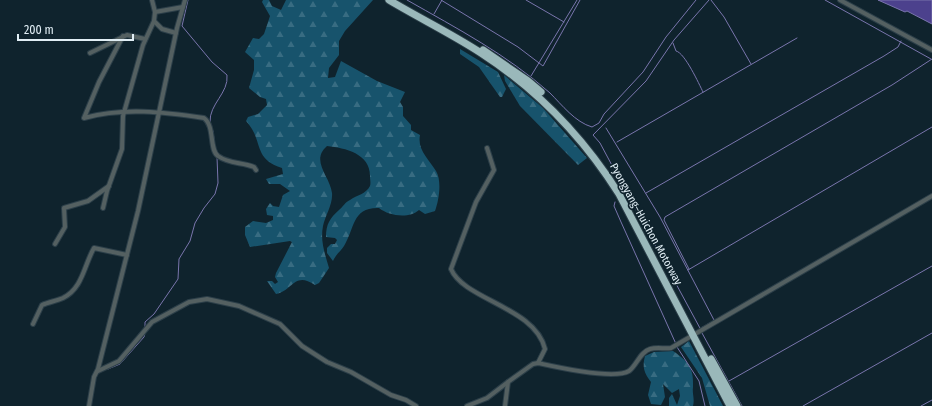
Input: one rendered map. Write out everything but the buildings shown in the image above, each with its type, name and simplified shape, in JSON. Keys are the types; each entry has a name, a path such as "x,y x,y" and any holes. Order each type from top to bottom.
{"highway":[{"name":"Pyongyang–Huichon Motorway","path":"389,0 481,53 550,106 572,129 600,164 619,194 737,406"},
{"name":"Pyongyang–Huichon Motorway","path":"397,0 493,55 528,81 581,132 601,158 615,182 695,333 730,406"}],"street":[{"path":"103,208 109,185 122,149 122,120 124,112 145,39 154,21 155,12 152,0"},
{"path":"89,406 94,377 98,371 127,255 176,33 185,0"},
{"path":"840,0 932,50"},
{"path":"155,12 183,7"},
{"path":"154,21 162,29 176,33"},
{"path":"90,53 123,36 131,35 145,39"},
{"path":"123,36 92,96 84,118 102,113 159,111 204,118 207,120 213,137 216,154 229,162 250,165 256,170"},
{"path":"487,148 494,170 476,202 451,269 457,277 472,290 517,316 533,328 546,350 538,363"},
{"path":"56,244 65,227 64,208 88,201 109,185"},
{"path":"467,406 487,398 533,364 538,363 581,371 616,374 629,370 637,363 644,352 650,349 671,348 932,196"},
{"path":"33,324 42,305 65,297 74,290 78,285 94,248 127,255"},
{"path":"98,371 119,361 152,322 189,302 211,300 238,306 280,324 302,346 321,358 351,372 391,395 406,400 416,406"},
{"path":"505,406 508,382"}],"green space":[{"path":"263,0 269,0 272,6 281,10 286,0 373,0 345,31 339,41 339,55 329,68 328,78 335,77 341,61 377,81 405,92 400,102 403,107 403,116 411,125 411,130 420,135 420,145 422,150 436,171 439,180 439,196 435,211 425,214 419,210 410,215 393,215 379,208 364,211 359,215 348,239 333,261 327,253 327,248 331,244 335,244 337,240 335,238 326,237 329,222 347,202 364,193 368,189 370,186 370,181 369,169 362,158 342,148 327,146 320,157 322,169 331,187 332,193 322,232 323,247 329,268 319,283 315,285 308,281 302,280 276,294 267,281 272,281 275,284 278,282 275,277 276,273 292,242 290,241 250,247 245,235 245,227 253,221 266,223 273,220 273,216 267,215 266,209 270,203 273,206 279,207 283,195 290,191 280,184 269,184 266,179 283,174 282,168 266,160 262,154 255,135 246,121 248,117 258,114 267,105 266,99 260,97 249,88 254,70 254,60 245,52 253,38 259,39 264,34 270,16 262,2"},
{"path":"460,49 498,72 506,89 502,97 500,97 479,67 460,54"},
{"path":"504,75 543,108 587,158 578,165 520,106 505,81"},
{"path":"689,341 723,406 710,406 702,378 681,347"},
{"path":"673,351 683,358 691,370 693,380 693,406 669,406 669,398 672,394 677,405 680,396 679,389 672,393 663,384 665,397 661,405 651,404 648,395 651,382 644,370 645,356 654,352"}],"shaded area":[{"path":"878,0 932,0 932,24 907,11 905,12"}],"waterway":[{"path":"188,0 182,26 212,62 227,75 225,87 215,104 210,122"},
{"path":"407,0 499,54 550,93 574,117 592,127 599,123 604,114 643,72 666,37 696,0"},
{"path":"441,0 518,47 543,66 580,0"},
{"path":"434,14 442,0"},
{"path":"526,0 564,22"},
{"path":"531,76 577,0"},
{"path":"701,330 600,143 593,135 646,81 674,40 709,0"},
{"path":"711,0 724,17 751,64"},
{"path":"825,0 931,59"},
{"path":"617,142 797,38"},
{"path":"646,193 884,56 898,47 901,41"},
{"path":"673,43 676,51 680,53 687,63 703,92"},
{"path":"689,269 664,220 665,217 892,85 932,59"},
{"path":"688,270 932,127"},
{"path":"606,128 660,217 714,320"},
{"path":"213,131 215,148"},
{"path":"145,328 145,322 154,314 178,279 179,259 190,241 195,223 215,194 218,183 217,157"},
{"path":"615,202 614,206 676,344"},
{"path":"729,381 932,266"},
{"path":"701,328 738,307"},
{"path":"108,369 120,364 144,337 145,333"},
{"path":"702,333 742,406"},
{"path":"803,406 932,333"},
{"path":"677,347 699,381 705,406"},
{"path":"921,406 932,400"}]}
